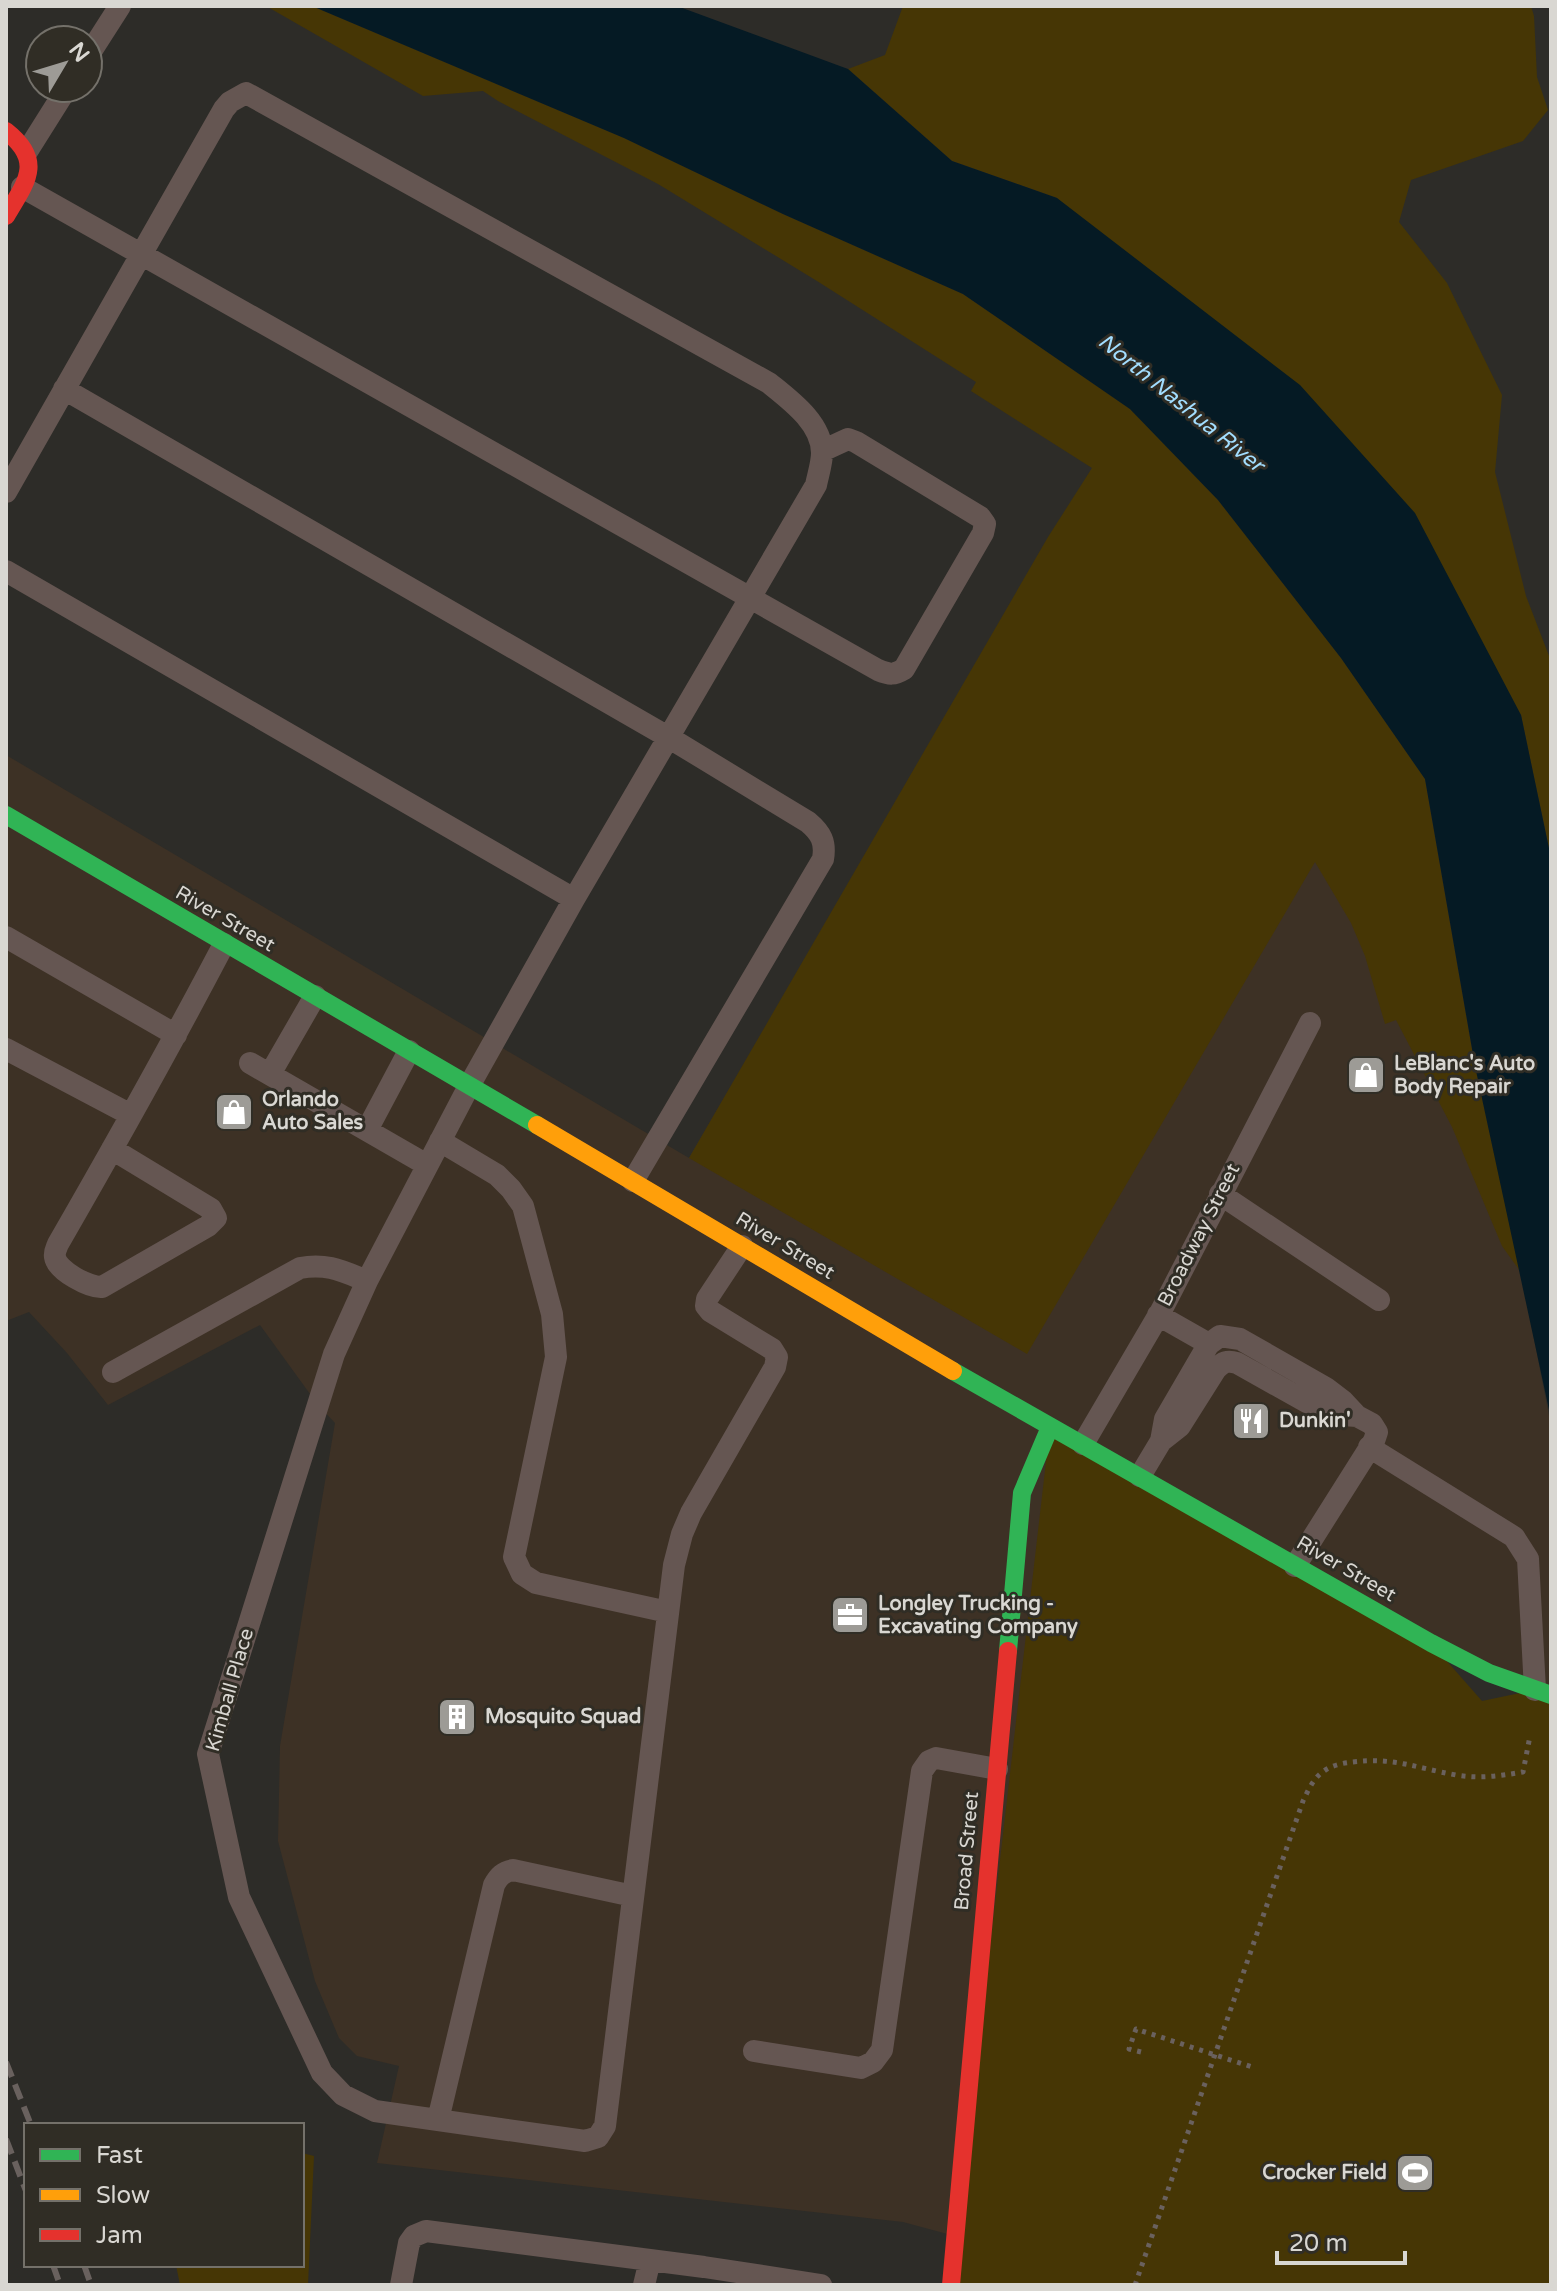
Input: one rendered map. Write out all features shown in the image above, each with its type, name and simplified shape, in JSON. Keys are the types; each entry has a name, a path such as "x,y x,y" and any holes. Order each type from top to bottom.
{"main road":[{"path":"6,131 19,139 28,150 29,170 6,216"},
{"name":"River Street","path":"6,815 1050,1427 1431,1643 1489,1673 1543,1693"},
{"name":"Broad Street","path":"951,2285 1022,1493 1050,1427"}],"lane":[{"path":"104,31 120,6"},
{"path":"6,492 64,389 142,254 224,109 246,93 769,383 800,409 815,432 822,451 848,439 856,442 980,517 985,524 983,533 904,669 890,675 749,599 142,254 22,187"},
{"path":"28,150 57,104"},
{"path":"64,389 668,737 819,831 825,848 823,859 633,1181"},
{"name":"Kimball Place","path":"633,1896 605,2126 598,2137 585,2141 375,2111 343,2095 322,2073 239,1897 208,1754 334,1354 367,1281 469,1086 574,899 816,485 822,451"},
{"path":"6,571 574,899"},
{"path":"6,937 176,1035"},
{"path":"112,1149 211,1209 216,1218 208,1226 102,1287 93,1287 62,1268 54,1252 224,944"},
{"path":"270,1074 315,996"},
{"name":"Broadway Street","path":"1083,1444 1158,1315 1310,1023"},
{"path":"6,1049 131,1115"},
{"path":"367,1130 409,1051"},
{"path":"250,1063 427,1165"},
{"path":"440,1141 497,1175 523,1206 552,1314 556,1357 514,1557 522,1574 536,1583 668,1612"},
{"path":"1220,1194 1379,1300"},
{"path":"438,2120 494,1885 499,1877 513,1870 633,1896 674,1565 682,1534 775,1367 777,1357 772,1349 706,1306 707,1299 742,1246"},
{"path":"113,1372 300,1268 316,1265 330,1267 367,1281"},
{"path":"1158,1315 1209,1344"},
{"path":"1140,1476 1161,1441 1165,1419 1209,1344 1220,1336 1240,1339 1326,1388 1357,1416 1372,1424 1377,1432 1295,1566"},
{"path":"1161,1441 1180,1426 1216,1369 1229,1361 1328,1414 1357,1416"},
{"path":"1369,1447 1514,1537 1528,1559 1543,1693"},
{"path":"754,2051 861,2068 873,2062 882,2050 922,1771 929,1761 936,1758 997,1769"},
{"path":"401,2285 409,2243 414,2236 426,2231 650,2260 702,2276 821,2285"},
{"path":"644,2285 650,2260"}],"path":[{"path":"1135,2285 1312,1782 1323,1771 1340,1764 1368,1760 1394,1760 1457,1775 1487,1778 1523,1772 1530,1736"},
{"path":"1141,2052 1129,2049 1136,2029 1252,2067"}],"shaded area":[{"path":"266,6 312,6 624,138 783,214 963,294 1130,409 1218,500 1341,658 1425,779 1475,1066 1520,1271 1502,1246 1452,1127 1396,1020 1385,1024 1365,956 1351,923 1315,862 1027,1354 689,1158 1048,537 1092,468 971,391 976,382 658,184 483,91 423,96"},
{"path":"903,6 1531,6 1537,77 1548,110 1523,141 1411,180 1399,222 1447,283 1502,395 1495,472 1526,596 1551,661 1551,858 1521,715 1057,198 952,161 848,69 885,55"},
{"path":"1092,468 1425,779 1551,1426 1551,1695 1431,1643 955,2236 903,2222 377,2163 399,2066 357,2056 339,2038 315,1981 278,1841 280,1746 335,1423 318,1405 260,1325 108,1405 67,1353 29,1312 6,1321 6,755 689,1158"},
{"name":"Crocker Field","path":"1050,1427 1431,1643 1482,1701 1535,1690 1551,1695 1551,2285 951,2285"},
{"path":"304,2154 314,2156 308,2285 180,2285 176,2267 304,2267"}],"water":[{"name":"North Nashua River","path":"312,6 677,6 848,69 952,161 1057,198 1300,385 1415,513 1521,715 1551,858 1551,1419 1475,1066 1425,779 1341,658 1218,500 1130,409 963,294 783,214 624,138"}],"railway":[{"path":"6,2062 30,2123"},
{"path":"6,2139 24,2186"},
{"path":"54,2267 60,2285"},
{"path":"85,2267 91,2285"}],"traffic: fast":[{"path":"6,815 537,1125"},
{"path":"953,1371 1431,1643 1489,1673 1551,1695"},
{"path":"1008,1651 1022,1493 1050,1427"}],"traffic: slow":[{"path":"537,1125 953,1371"}],"traffic: jam":[{"path":"6,131 18,142 28,162 25,182 6,216"},
{"path":"951,2285 1008,1651"}],"place":[{"name":"LeBlanc's Auto Body Repair","path":"1366,1075"},
{"name":"Orlando Auto Sales","path":"234,1112"},
{"name":"Dunkin'","path":"1251,1421"},
{"name":"Longley Trucking - Excavating Company","path":"850,1615"},
{"name":"Mosquito Squad","path":"457,1717"},
{"name":"Crocker Field","path":"1415,2173"}]}
